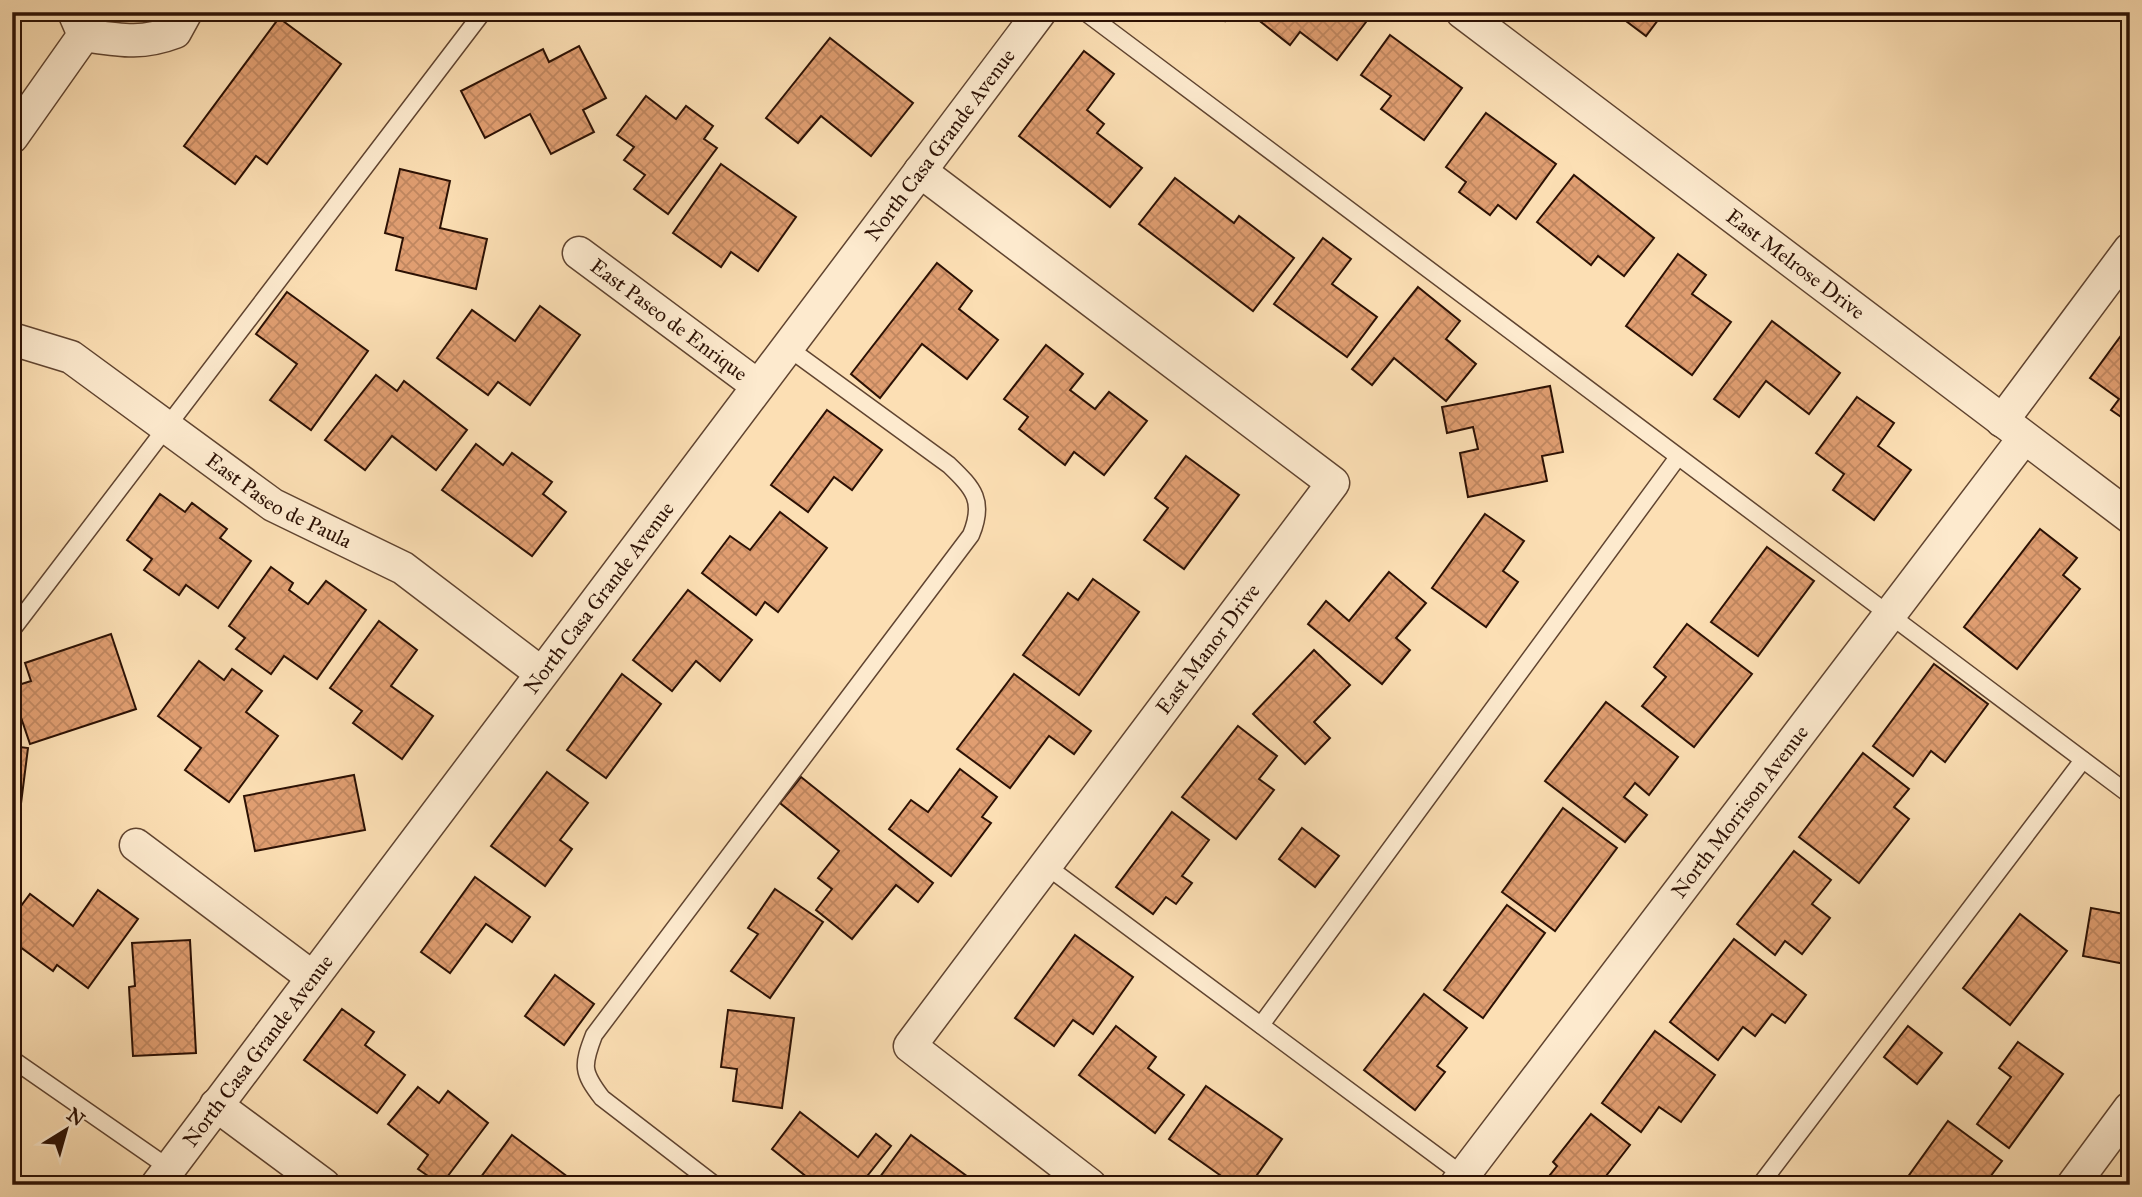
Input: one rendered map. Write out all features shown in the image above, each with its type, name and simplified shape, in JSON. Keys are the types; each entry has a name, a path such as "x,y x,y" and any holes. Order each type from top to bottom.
{"street":[{"path":"12,137 79,24 128,41 155,40 175,32 186,12"},
{"name":"North Casa Grande Avenue","path":"163,1177 1040,12"},
{"name":"East Melrose Drive","path":"1462,12 2130,517"},
{"name":"East Manor Drive","path":"920,171 1333,483 909,1046 1090,1185"},
{"name":"North Morrison Avenue","path":"1465,1182 1889,615 2129,252"},
{"name":"East Paseo de Enrique","path":"579,253 758,386"},
{"name":"East Paseo de Paula","path":"12,339 71,357 273,505 403,568 541,673"},
{"path":"136,845 312,977"},
{"path":"216,1105 324,1185"},
{"path":"2073,1185 2130,1108"}],"lane":[{"path":"12,631 482,12"},
{"path":"1085,12 2130,795"},
{"path":"715,1185 602,1098 588,1079 585,1058 589,1047 602,1025 971,535 978,518 977,500 965,481 949,465 787,347"},
{"path":"1261,1025 1678,457"},
{"path":"1760,1185 2083,760"},
{"path":"1045,865 1261,1025 1465,1182"},
{"path":"12,1059 163,1177"}],"building":[{"path":"1213,12 1232,12 1225,21"},
{"path":"1261,12 1353,12 1366,22 1337,60 1300,32 1290,45 1256,18"},
{"path":"1614,12 1664,12 1646,36"},
{"path":"279,18 341,64 267,164 256,156 235,184 184,146"},
{"path":"1390,35 1462,88 1424,140 1381,109 1391,96 1361,75"},
{"path":"830,38 913,103 871,156 821,116 798,143 766,118"},
{"path":"579,46 606,98 583,110 594,132 551,154 530,114 485,138 461,91 543,49 549,62"},
{"path":"1084,51 1114,74 1087,110 1104,124 1097,133 1142,168 1110,207 1019,136"},
{"path":"646,96 676,119 686,106 713,126 704,139 717,148 668,214 634,189 645,175 624,160 634,147 617,135"},
{"path":"1486,113 1556,164 1516,219 1498,205 1490,215 1459,192 1466,182 1446,167"},
{"path":"721,164 796,217 758,271 731,252 721,267 673,233"},
{"path":"400,169 450,181 440,228 487,239 476,289 396,270 403,238 385,233"},
{"path":"1574,175 1654,238 1624,276 1598,256 1591,265 1537,222"},
{"path":"1175,178 1234,223 1239,216 1294,258 1253,311 1139,224"},
{"path":"1323,238 1351,259 1332,284 1377,317 1347,357 1274,304"},
{"path":"1678,254 1706,275 1692,294 1731,322 1692,375 1626,326"},
{"path":"937,263 972,291 959,309 998,340 967,379 922,344 880,398 851,374"},
{"path":"1418,287 1460,321 1446,339 1476,364 1446,401 1394,358 1372,385 1352,369"},
{"path":"287,292 368,351 311,430 270,400 297,364 256,334"},
{"path":"540,306 580,335 530,405 498,382 488,395 437,358 472,310 515,341"},
{"path":"1772,321 1840,373 1809,414 1766,381 1739,417 1714,399"},
{"path":"2120,337 2130,345 2130,423 2111,410 2119,399 2090,378"},
{"path":"1046,345 1083,374 1070,390 1095,409 1109,392 1147,421 1104,475 1074,452 1065,465 1019,429 1028,417 1004,399"},
{"path":"376,375 397,391 404,381 467,430 436,470 392,436 365,470 325,440"},
{"path":"1550,386 1563,452 1542,456 1547,481 1468,497 1460,453 1478,449 1473,427 1447,433 1442,407"},
{"path":"1857,397 1894,423 1878,446 1911,470 1874,520 1833,490 1844,474 1816,453"},
{"path":"827,410 882,450 852,490 834,477 808,512 771,485"},
{"path":"476,444 503,465 512,453 552,482 543,494 566,512 532,556 442,490"},
{"path":"1186,456 1239,495 1184,569 1144,540 1168,508 1155,498"},
{"path":"160,494 185,512 192,503 227,529 220,538 251,561 218,608 186,585 179,595 144,570 152,559 127,540"},
{"path":"780,512 827,548 778,612 765,602 756,615 702,573 730,536 750,550"},
{"path":"1485,514 1524,541 1503,571 1518,582 1486,627 1432,588"},
{"path":"2040,529 2077,558 2063,575 2080,589 2017,669 1964,627"},
{"path":"1767,547 1814,581 1758,656 1711,622"},
{"path":"271,567 293,583 289,590 308,604 326,581 366,610 317,679 284,656 271,674 236,649 245,638 229,626"},
{"path":"1389,572 1426,603 1396,638 1410,650 1382,684 1308,624 1326,601 1349,621"},
{"path":"1093,579 1139,612 1079,695 1023,655 1068,593 1078,600"},
{"path":"688,590 752,640 720,681 696,661 672,691 633,660"},
{"path":"379,621 417,650 391,686 433,716 402,759 353,723 362,711 330,688"},
{"path":"1687,624 1752,674 1694,747 1642,706 1666,677 1654,667"},
{"path":"111,634 136,709 30,744 12,691 12,687 31,681 25,663"},
{"path":"1314,650 1350,685 1314,722 1330,738 1305,764 1253,714"},
{"path":"199,661 224,680 232,669 262,691 246,712 278,736 229,802 185,770 201,748 158,716"},
{"path":"1934,664 1988,704 1945,762 1931,751 1913,776 1873,746"},
{"path":"622,674 661,704 606,778 567,750"},
{"path":"1014,674 1091,731 1074,754 1049,736 1010,788 957,749"},
{"path":"1606,702 1678,757 1649,795 1635,783 1624,797 1647,815 1625,842 1545,781"},
{"path":"1238,726 1277,756 1259,779 1274,790 1236,839 1182,797"},
{"path":"12,746 28,748 14,859 12,859"},
{"path":"1863,753 1909,789 1894,807 1909,819 1859,883 1799,837"},
{"path":"960,769 997,797 982,817 991,823 951,876 889,829 911,800 928,812"},
{"path":"547,772 588,803 560,840 572,849 545,886 491,846"},
{"path":"354,775 365,830 255,851 244,796"},
{"path":"801,777 933,883 918,902 896,885 852,939 816,910 832,889 818,878 839,851 780,803"},
{"path":"1563,808 1617,848 1555,931 1502,892"},
{"path":"1172,812 1209,840 1182,876 1192,883 1176,904 1166,897 1153,914 1116,887"},
{"path":"1302,828 1339,856 1315,887 1279,859"},
{"path":"1794,851 1831,880 1812,904 1830,918 1802,954 1785,941 1775,955 1737,924"},
{"path":"475,877 530,917 512,942 486,924 450,973 421,952"},
{"path":"775,889 823,922 770,998 731,971 758,934 748,928"},
{"path":"98,890 138,919 88,988 57,965 53,971 12,941 12,918 30,894 73,926"},
{"path":"1507,905 1545,933 1483,1018 1444,990"},
{"path":"2091,908 2130,915 2130,965 2083,956"},
{"path":"2020,914 2067,951 2010,1025 1963,988"},
{"path":"1075,935 1133,977 1093,1034 1073,1020 1054,1046 1015,1018"},
{"path":"1734,939 1806,995 1785,1023 1772,1014 1755,1036 1743,1027 1718,1060 1670,1022"},
{"path":"190,940 196,1053 133,1056 129,987 135,986 132,943"},
{"path":"555,975 594,1004 564,1045 525,1016"},
{"path":"1424,994 1467,1028 1437,1066 1445,1072 1415,1110 1364,1070"},
{"path":"342,1009 374,1032 365,1045 405,1075 377,1113 304,1060"},
{"path":"728,1010 794,1018 782,1108 733,1101 737,1069 721,1067"},
{"path":"1116,1026 1156,1057 1148,1068 1184,1095 1155,1133 1079,1075"},
{"path":"1908,1026 1942,1053 1917,1084 1884,1057"},
{"path":"1655,1031 1715,1075 1681,1122 1659,1107 1641,1132 1602,1103"},
{"path":"2018,1042 2063,1074 2009,1148 1977,1124 2011,1077 1999,1068"},
{"path":"1206,1086 1282,1139 1250,1185 1234,1185 1169,1139"},
{"path":"418,1087 439,1103 448,1091 488,1123 441,1185 418,1169 428,1155 388,1124"},
{"path":"800,1112 858,1157 876,1134 891,1146 860,1185 803,1185 808,1178 772,1149"},
{"path":"1591,1114 1630,1145 1599,1185 1542,1185 1557,1166 1553,1162"},
{"path":"1948,1121 2002,1161 1984,1185 1902,1185"},
{"path":"512,1135 576,1183 475,1185"},
{"path":"911,1135 979,1185 874,1185"}]}
